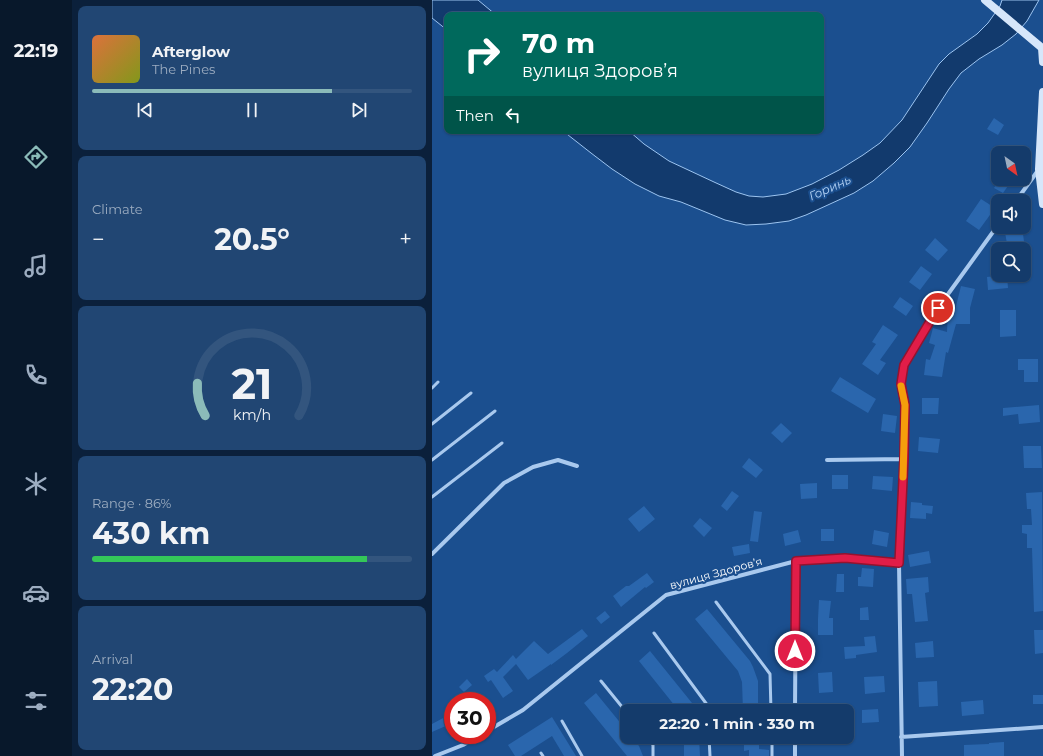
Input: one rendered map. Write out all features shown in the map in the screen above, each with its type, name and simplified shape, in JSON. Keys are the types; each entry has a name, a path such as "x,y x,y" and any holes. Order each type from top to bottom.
{"street":[{"path":"985,0 1043,48 1043,62"},
{"path":"1043,92 1039,169 1043,204"},
{"path":"1021,194 1039,169"},
{"path":"902,756 899,563 905,405 901,384 904,365 938,308 991,234"},
{"path":"827,460 904,459"},
{"path":"432,554 504,483 533,467 558,460 577,466"},
{"name":"вулиця Здоровʼя","path":"496,726 523,710 666,595 796,561 845,558 899,563"},
{"path":"795,704 796,561"},
{"path":"901,737 1043,727"},
{"path":"435,756 465,744"},
{"path":"795,744 795,756"}],"lane":[{"path":"432,388 438,382"},
{"path":"432,424 471,393"},
{"path":"432,460 495,411"},
{"path":"432,497 502,443"},
{"path":"716,602 770,674 771,704"},
{"path":"654,633 707,704"},
{"path":"601,681 620,704"},
{"path":"562,721 582,756"},
{"path":"652,744 654,756"},
{"path":"709,744 710,756"},
{"path":"772,744 772,756"}],"water":[{"path":"432,0 478,0 492,12 444,12 444,28 432,18"},
{"name":"Горинь","path":"1002,0 1039,0 1027,21 1016,34 961,73 910,147 894,163 873,181 854,193 806,215 789,221 746,225 725,220 681,202 659,196 635,184 612,169 567,134 632,134 669,161 736,192 749,196 763,197 786,194 812,184 839,170 880,143 902,120 939,64 949,54 977,34 988,23 1000,6"}],"building":[{"path":"994,118 1004,125 998,135 987,129"},
{"path":"995,186 1008,186 1003,193 994,188"},
{"path":"981,199 991,205 991,214 979,230 966,221"},
{"path":"1005,234 1023,234 1024,242 1007,242"},
{"path":"935,238 948,250 938,261 925,250"},
{"path":"921,266 932,274 920,290 909,282"},
{"path":"991,276 991,282 1008,282 1008,288 988,290 987,277"},
{"path":"961,286 975,289 970,308 970,324 956,324 948,353 946,352 942,377 924,375 926,359 930,360 935,345 929,343 933,328 947,332 948,309 955,310"},
{"path":"900,297 913,306 906,316 893,307"},
{"path":"1000,310 1016,310 1016,336 1000,337"},
{"path":"883,325 898,335 880,360 886,363 878,375 862,364 876,344 872,342"},
{"path":"1018,359 1038,359 1038,382 1024,382 1024,370 1018,370"},
{"path":"840,377 876,399 868,413 831,391"},
{"path":"922,398 939,398 938,414 922,414"},
{"path":"1039,405 1040,422 1019,424 1018,414 1003,416 1003,408"},
{"path":"883,414 897,416 895,433 881,431"},
{"path":"781,423 792,433 782,443 771,433"},
{"path":"919,437 940,439 938,453 918,451"},
{"path":"1023,446 1041,446 1042,468 1024,468"},
{"path":"749,458 763,470 756,478 742,467"},
{"path":"832,475 848,475 848,489 832,489"},
{"path":"873,476 893,477 892,491 872,489"},
{"path":"817,483 817,498 801,499 800,484"},
{"path":"732,491 739,496 727,511 721,506"},
{"path":"1042,492 1043,611 1034,612 1032,548 1027,548 1027,534 1022,533 1022,525 1032,525 1031,509 1027,509 1026,493"},
{"path":"911,502 933,506 932,514 926,513 926,519 910,518"},
{"path":"644,506 655,519 639,532 628,519"},
{"path":"754,511 762,512 758,542 750,541"},
{"path":"700,518 712,528 704,537 693,526"},
{"path":"821,529 834,529 834,541 821,541"},
{"path":"798,530 801,542 785,546 783,534"},
{"path":"874,530 889,533 887,547 872,544"},
{"path":"749,544 750,553 734,556 732,547"},
{"path":"929,551 931,563 910,567 908,555"},
{"path":"862,568 874,569 873,587 858,586 858,577 861,577"},
{"path":"647,573 654,582 646,588 645,587 621,607 613,596"},
{"path":"837,574 844,574 844,592 836,592"},
{"path":"928,577 929,592 925,593 928,621 915,622 912,594 907,594 906,579"},
{"path":"819,600 831,601 829,618 833,618 833,635 818,635"},
{"path":"868,607 869,620 860,620 860,608"},
{"path":"707,609 750,661 758,681 758,704 743,704 742,682 738,671 695,619"},
{"path":"605,611 610,617 601,624 596,618"},
{"path":"582,629 588,636 551,665 528,680 516,664 503,677 513,691 503,698 491,680 488,682 484,676 494,669 497,672 513,655 516,659 534,641 548,654"},
{"path":"1034,630 1043,630 1043,653 1035,654"},
{"path":"875,636 877,652 856,655 856,658 845,659 844,647 865,646 864,637"},
{"path":"933,641 934,657 916,658 915,643"},
{"path":"650,651 693,704 673,704 639,661"},
{"path":"832,672 833,692 819,693 818,673"},
{"path":"884,676 885,692 865,694 864,677"},
{"path":"467,679 472,685 464,692 459,687"},
{"path":"937,681 938,706 919,707 918,682"},
{"path":"596,693 620,722 620,744 637,744 643,756 627,756 584,703"},
{"path":"1033,695 1043,695 1043,704 1033,704"},
{"path":"983,700 984,714 962,716 961,702"},
{"path":"878,709 879,722 862,723 862,710"},
{"path":"552,717 576,756 564,756 552,736 521,756 515,756 508,745"},
{"path":"444,718 444,727 432,732 432,724"},
{"path":"1004,742 1004,756 964,756 964,745"},
{"path":"684,744 699,744 700,756 684,756"},
{"path":"744,744 759,744 759,749 769,750 769,756 749,756 749,750 744,751"}],"slow traffic":[{"path":"901,386 905,405 903,477"}],"route":[{"path":"795,651 796,561 845,558 899,563 905,405 901,384 904,365 938,308"}]}
